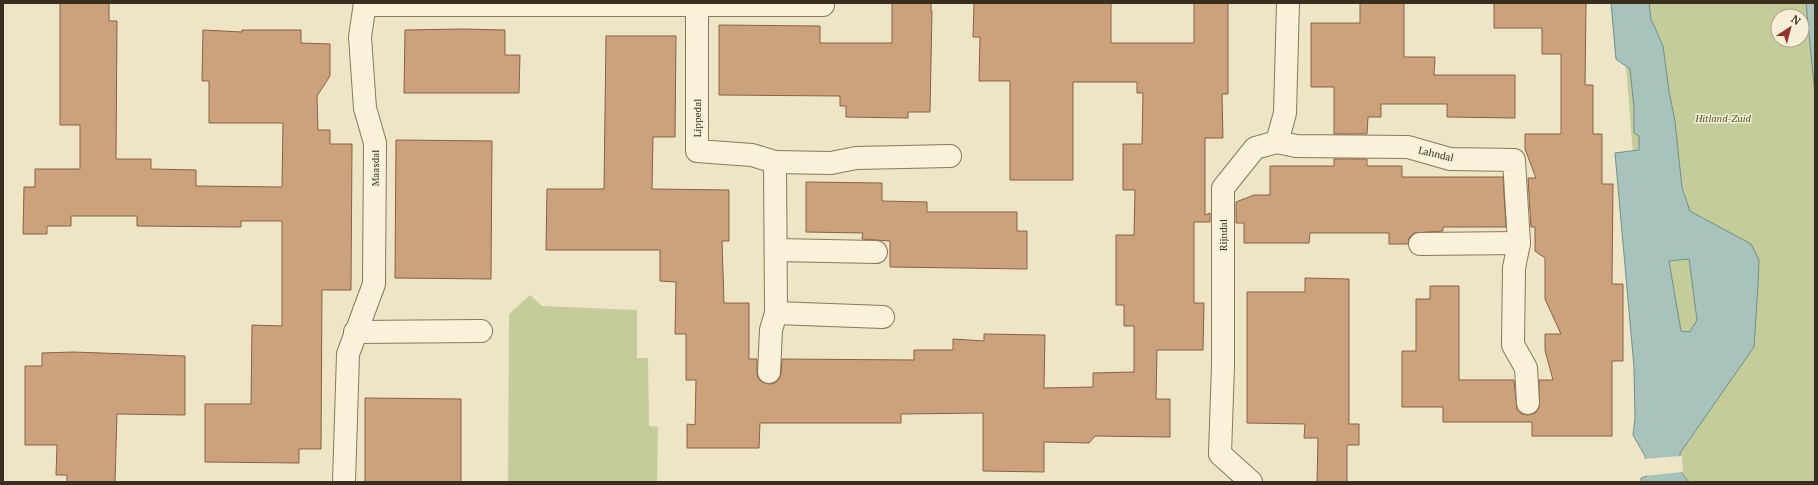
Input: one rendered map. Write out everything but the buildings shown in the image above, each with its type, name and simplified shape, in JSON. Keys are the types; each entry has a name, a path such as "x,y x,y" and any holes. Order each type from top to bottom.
{"street":[{"path":"365,4 697,6 823,5 823,3"},
{"path":"1277,142 1285,113 1288,3"},
{"name":"Maasdal","path":"344,482 348,354 374,284 375,143 365,108 360,38 365,4"},
{"name":"Lippedal","path":"697,6 697,151 752,155 775,162 831,163 856,158 950,156"},
{"name":"Lahndal","path":"1277,142 1296,146 1408,147 1450,159 1514,160 1519,242 1514,268 1513,345 1526,368 1528,403"},
{"name":"Rijndal","path":"1251,482 1220,454 1223,357 1223,188 1255,148 1277,142"},
{"path":"769,372 771,330 776,313 777,250 775,162"},
{"path":"1420,244 1519,242"},
{"path":"777,250 876,252"},
{"path":"776,313 883,317"},
{"path":"355,332 481,331"}],"green space":[{"name":"Hitland-Zuid","path":"1621,3 1815,3 1815,482 1659,482"},
{"path":"530,295 542,306 637,310 637,358 648,358 649,426 658,427 657,482 508,482 509,314"}],"water":[{"path":"1611,3 1649,3 1651,19 1663,46 1675,121 1682,188 1690,211 1751,244 1759,260 1754,347 1680,453 1680,471 1689,482 1641,482 1641,478 1647,476 1645,456 1633,435 1635,418 1634,367 1615,153 1639,150 1639,136 1634,133 1634,108 1630,69 1616,59","holes":["1689,259 1697,320 1690,332 1681,331 1669,261"]},
{"path":"1806,3 1815,3 1815,95 1810,44 1810,8 1806,8"}],"pier":[{"path":"1682,456 1683,472 1643,476 1645,475 1643,459"}]}
